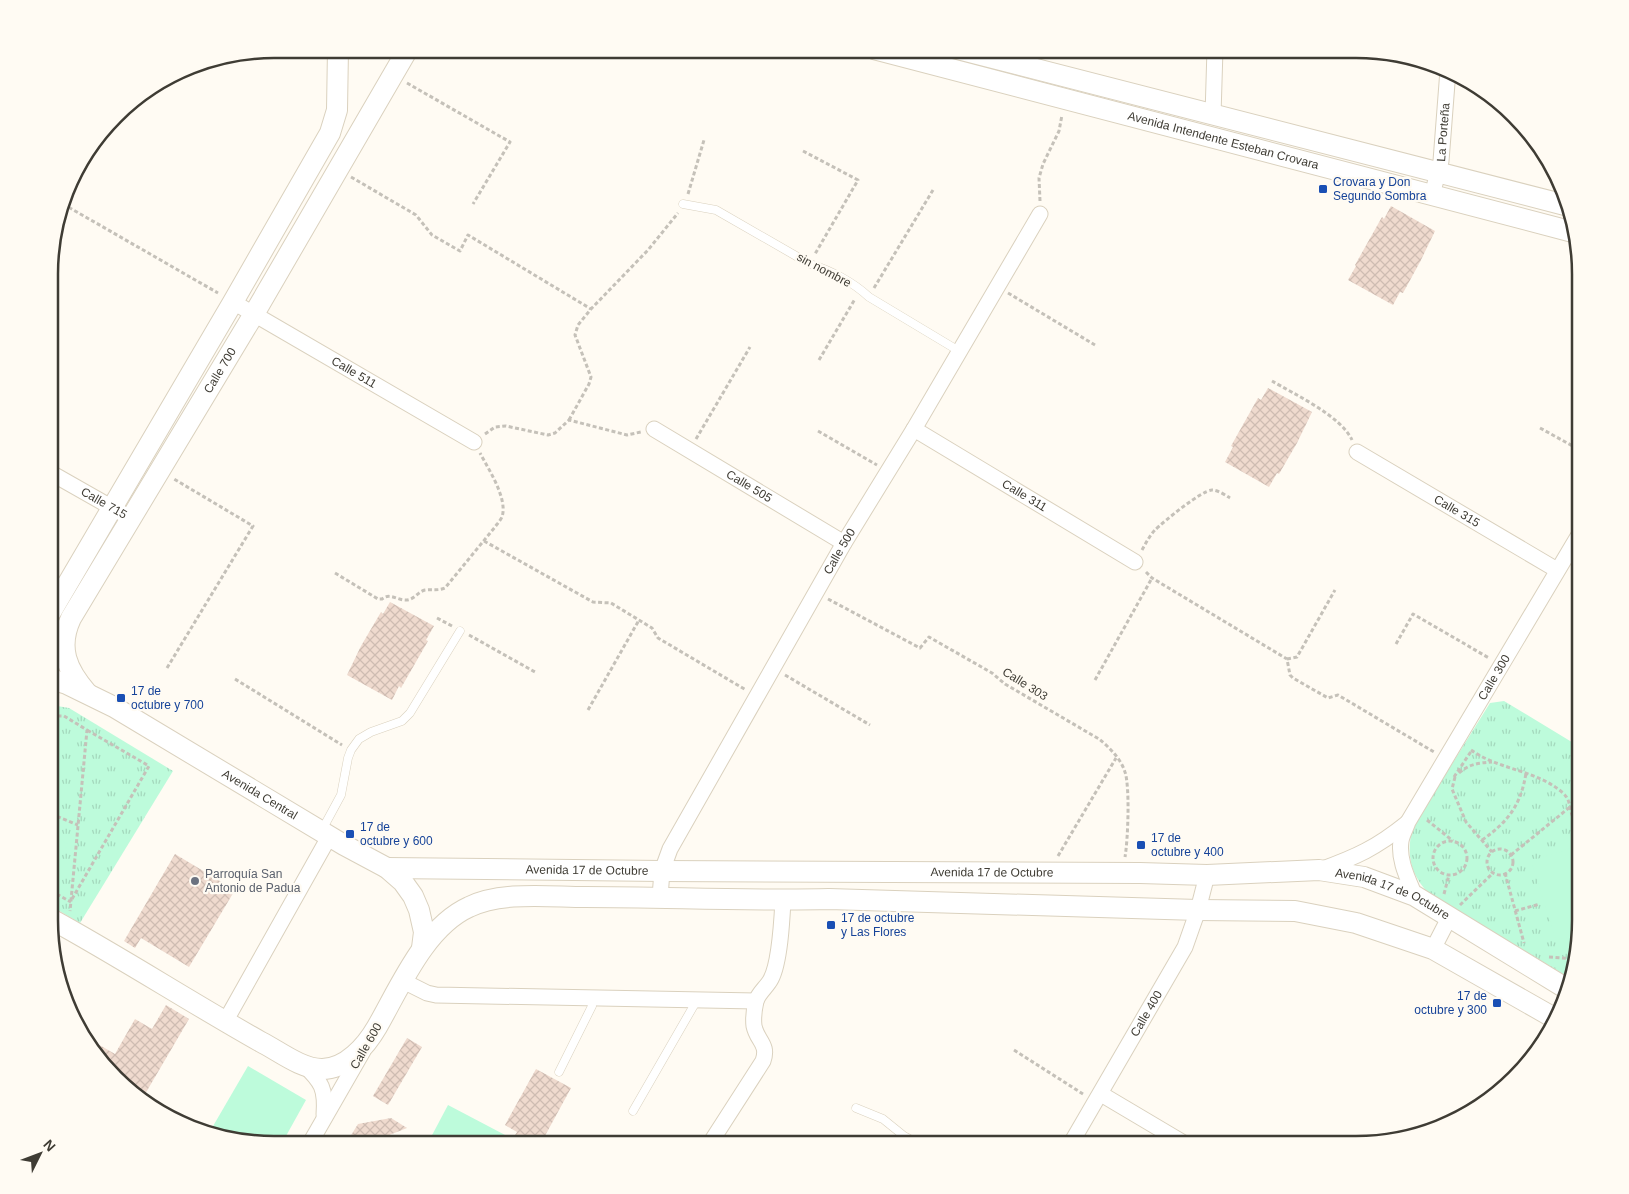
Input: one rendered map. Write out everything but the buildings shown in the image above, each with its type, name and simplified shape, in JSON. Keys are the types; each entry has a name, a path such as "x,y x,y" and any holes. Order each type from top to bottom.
{"main road":[{"name":"Calle 700","path":"58,600 330,133 337,110 338,58"},
{"name":"Calle 700","path":"87,693 69,670 65,654 64,639 66,627 254,314 403,58"},
{"name":"Avenida Intendente Esteban Crovara","path":"909,58 1567,231"},
{"name":"Avenida Intendente Esteban Crovara","path":"996,58 1560,204"},
{"name":"Avenida Central","path":"58,681 87,693 122,712 325,834 387,868 403,882 413,896 419,910 424,932 422,948"},
{"name":"Avenida 17 de Octubre","path":"387,868 1207,875 1319,870 1364,877 1456,910 1562,985"},
{"path":"422,948 441,927 468,907 483,902 525,897 829,899 1198,910 1266,909 1304,912 1356,923 1433,949 1549,1015"},
{"path":"58,922 225,1022 303,1064 321,1069 342,1064 370,1039"},
{"name":"Calle 600","path":"370,1039 422,948"}],"street":[{"path":"964,72 965,58"},
{"path":"1213,115 1214,58"},
{"name":"La Porteña","path":"1432,195 1439,174 1447,78"},
{"name":"Calle 500","path":"660,897 662,871 670,849 844,543 914,429 1040,214"},
{"name":"Calle 511","path":"233,302 474,442"},
{"name":"Calle 505","path":"654,429 844,543"},
{"name":"Calle 311","path":"914,429 1135,562"},
{"name":"Calle 315","path":"1357,452 1557,570"},
{"name":"Calle 715","path":"58,477 132,519"},
{"name":"Calle 300","path":"1408,822 1572,546"},
{"path":"1319,870 1351,859 1371,849 1408,822"},
{"path":"1408,822 1401,841 1401,855 1403,866 1415,896"},
{"path":"225,1022 325,834"},
{"name":"Calle 400","path":"1075,1136 1185,947 1198,910 1207,875"},
{"path":"715,1136 763,1061 766,1053 765,1046 754,1027 754,1012 758,995 771,980 775,968 782,922 783,900"},
{"path":"1433,949 1456,910"},
{"path":"403,981 427,993 436,995 756,1002"},
{"name":"Calle 600","path":"314,1136 370,1039"},
{"path":"303,1064 317,1078 323,1088 325,1098 324,1120"},
{"path":"1098,1098 1169,1136"}],"lane":[{"name":"sin nombre","path":"683,204 716,210 810,264 820,267 861,290 869,297 959,350"},
{"path":"325,834 341,795 351,750 359,739 371,732 402,721 410,713 460,631"},
{"path":"559,1072 592,1006 591,998"},
{"path":"633,1111 696,1000"},
{"path":"856,1108 883,1119 904,1136"}],"path":[{"path":"393,75 510,142 473,204"},
{"path":"1040,214 1038,178 1059,131 1062,115"},
{"path":"335,573 382,600 385,596 389,596 411,600 424,590 440,590 445,588 502,517 503,506 499,491 474,442 495,427 506,426 548,435 556,433 569,420 591,377 575,335 583,318 672,222 687,199 704,140"},
{"path":"803,151 858,180 810,264"},
{"path":"338,170 416,215 432,235 460,251 468,235 591,309"},
{"path":"869,297 933,190"},
{"path":"68,207 233,302"},
{"path":"997,287 1095,345"},
{"path":"819,360 861,290"},
{"path":"689,450 750,347"},
{"path":"1272,381 1333,418 1348,431 1357,452"},
{"path":"569,420 627,435 654,429"},
{"path":"1540,428 1572,446"},
{"path":"818,430 888,472"},
{"path":"161,470 252,526 167,668"},
{"path":"1230,498 1215,490 1201,494 1153,532 1135,562 1152,578 1287,659 1297,657 1335,590"},
{"path":"484,541 593,602 611,603 652,628 658,638 757,697"},
{"path":"1095,680 1152,578"},
{"name":"Calle 303","path":"817,593 920,648 929,637 992,673 1005,684 1110,747 1125,772 1127,786 1128,836 1123,873"},
{"path":"1396,644 1413,614 1501,665"},
{"path":"437,618 535,672"},
{"path":"588,710 639,620"},
{"path":"1287,659 1290,675 1293,678 1328,698 1338,695 1445,758"},
{"path":"774,668 870,724"},
{"path":"235,679 351,750"},
{"path":"58,716 64,716 149,766 71,902"},
{"path":"71,902 87,730"},
{"path":"1456,740 1480,756 1541,778 1569,799 1572,815"},
{"path":"1446,791 1472,750"},
{"path":"1056,860 1116,758"},
{"path":"1492,852 1466,822 1452,789 1455,776 1467,766 1477,763 1495,762"},
{"path":"1482,840 1498,828 1514,808 1523,791 1526,773"},
{"path":"1511,855 1570,807"},
{"path":"1423,826 1432,812"},
{"path":"58,817 78,825"},
{"path":"1427,820 1459,843 1467,852 1467,863 1460,872 1449,875 1438,871 1433,861 1433,855 1438,845 1442,842 1454,841"},
{"path":"1500,849 1511,855 1511,868 1505,873 1494,873 1490,870 1487,863 1492,852 1500,849"},
{"path":"1456,910 1494,873"},
{"path":"1505,873 1525,946 1516,941"},
{"path":"1437,892 1443,898 1449,875"},
{"path":"58,895 71,902"},
{"path":"1515,911 1540,904"},
{"path":"1550,961 1543,956 1568,958"},
{"path":"1014,1050 1098,1098"}],"green space":[{"path":"1504,701 1572,742 1572,921 1570,949 1564,975 1429,894 1417,878 1411,863 1412,828 1490,703"},
{"path":"58,706 69,708 173,771 80,923 58,910"},
{"path":"58,839 68,844 58,863"},
{"path":"1572,848 1571,936 1556,940 1531,861"},
{"path":"248,1066 306,1100 286,1136 245,1135 212,1128"},
{"path":"448,1105 507,1136 432,1136"}],"place":[{"name":"Crovara y Don Segundo Sombra","path":"1323,189"},
{"name":"17 de octubre y 700","path":"121,698"},
{"name":"17 de octubre y 600","path":"350,834"},
{"name":"17 de octubre y 400","path":"1141,845"},
{"name":"Parroquía San Antonio de Padua","path":"195,881"},
{"name":"17 de octubre y Las Flores","path":"831,925"},
{"name":"17 de octubre y 300","path":"1497,1003"}]}
